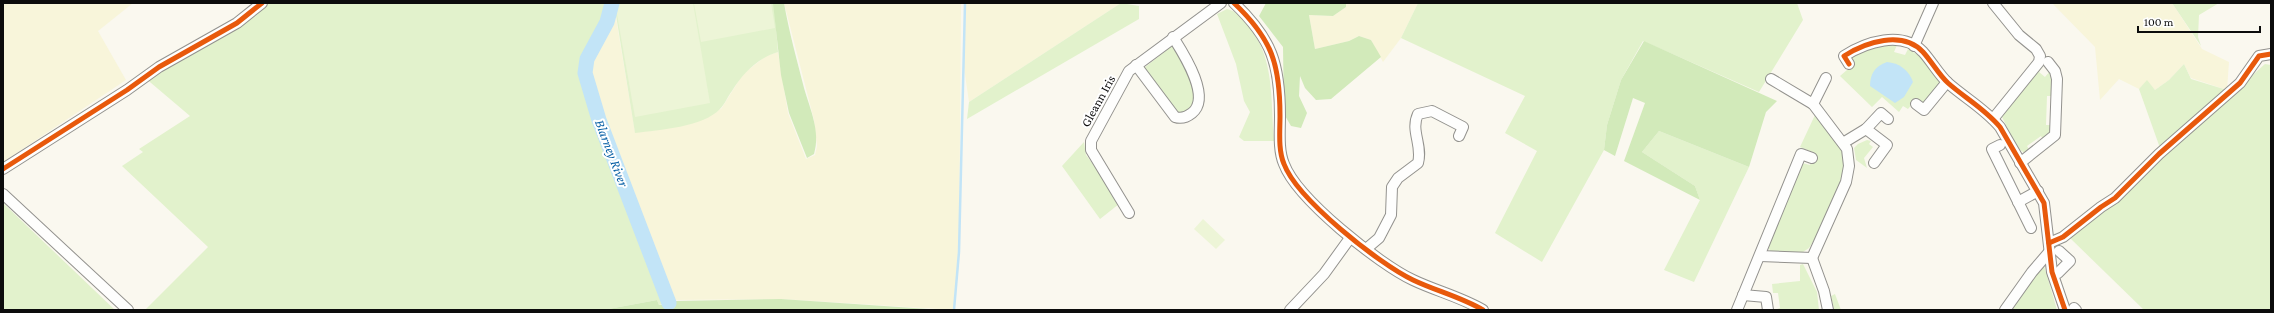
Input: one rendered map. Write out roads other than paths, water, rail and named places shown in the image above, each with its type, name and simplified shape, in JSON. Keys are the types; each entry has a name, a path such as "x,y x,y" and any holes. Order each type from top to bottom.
{"street":[{"path":"3,169 127,90 159,67 237,23 262,3"},
{"name":"Gleann Iris","path":"1129,213 1091,150 1091,141 1130,71 1173,37 1221,3"},
{"path":"1234,3 1264,36 1274,56 1279,96 1281,152 1283,163 1289,175 1317,206 1350,238 1413,280 1483,310"},
{"path":"1914,46 1933,3"},
{"path":"1993,3 2012,28 2036,49 2040,56 2039,62 1994,119"},
{"path":"1136,65 1175,117 1183,118 1189,115 1197,106 1199,94 1183,51 1173,37"},
{"path":"1849,64 1844,56 1871,42 1904,42 1922,51 1947,82 1994,119 2038,191 2044,204 2053,248 2053,274 2072,309"},
{"path":"2005,310 2032,272 2063,237 2100,207 2115,198 2159,154 2240,83 2259,56 2271,54"},
{"path":"2020,163 2055,135 2057,79 2055,71 2048,62"},
{"path":"1813,104 1826,78"},
{"path":"1771,79 1813,104 1847,149 1849,166 1846,182 1812,258 1824,291 1828,310"},
{"path":"1916,104 1924,110 1947,82"},
{"path":"1366,249 1378,238 1391,215 1392,187 1398,178 1418,163 1420,147 1414,129 1418,114 1425,111 1432,111 1462,127 1459,136"},
{"path":"1843,143 1866,129 1881,114 1888,119"},
{"path":"1866,129 1888,145 1874,163"},
{"path":"2000,145 1992,149 2031,228"},
{"path":"1737,310 1801,154 1812,158"},
{"path":"2018,202 2038,191"},
{"path":"3,194 128,310"},
{"path":"1290,310 1324,274 1350,238"},
{"path":"2053,248 2070,261 2058,273 2053,274"},
{"path":"1760,256 1812,258"},
{"path":"1743,295 1766,297 1768,310"}],"water":[{"path":"1887,62 1896,64 1903,68 1909,74 1913,82 1904,97 1895,103 1870,86 1872,74 1876,68"}],"waterway":[{"name":"Blarney River","path":"612,3 607,22 587,59 585,73 599,120 669,303"},
{"path":"954,310 959,252 965,3"}]}
